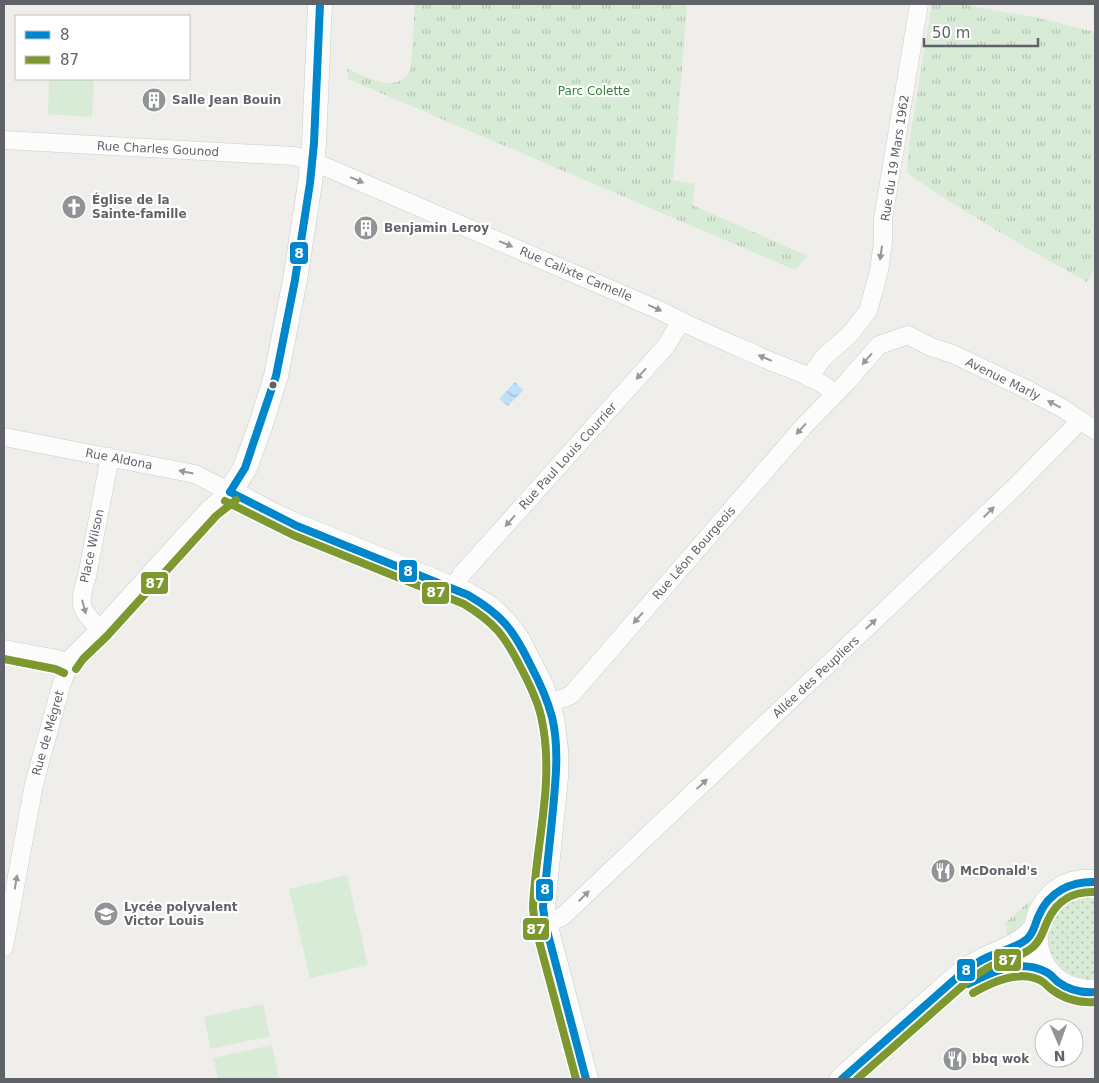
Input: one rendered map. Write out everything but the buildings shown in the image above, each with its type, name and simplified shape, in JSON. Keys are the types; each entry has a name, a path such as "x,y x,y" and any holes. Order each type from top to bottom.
{"street":[{"path":"320,4 312,161 295,280 276,376 245,468 230,492 273,516 479,600 506,623 518,640 542,687 552,718 557,758 544,892 545,923 586,1079"},
{"name":"Rue du 19 Mars 1962","path":"809,378 823,358 850,334 868,311 879,271 883,242 883,219 919,4"},
{"name":"Rue Charles Gounod","path":"4,140 294,156 312,161"},
{"name":"Rue Calixte Camelle","path":"312,161 652,307 829,387 835,394"},
{"name":"Rue Paul Louis Courrier","path":"453,589 462,574 666,346 680,321"},
{"name":"Rue Léon Bourgeois","path":"547,703 572,694 803,426 879,345 908,335"},
{"name":"Avenue Marly","path":"908,335 1026,389 1062,408 1095,430"},
{"name":"Allée des Peupliers","path":"545,923 562,917 997,504 1080,421"},
{"name":"Rue Aldona","path":"4,437 195,474 230,492"},
{"name":"Place Wilson","path":"100,629 85,614 82,593 110,457"},
{"name":"Rue de Mégret","path":"4,947 34,784 68,664 75,653 100,629 208,509 230,492"},
{"path":"4,649 58,659 68,664"},
{"path":"1095,882 1076,883 1061,889 1042,908 1035,929 1037,953 1048,973 1072,990 1095,992"},
{"path":"849,1078 962,973 977,963 1018,944 1026,939 1035,929"},
{"path":"849,1078 967,985 983,976 1018,966 1034,968 1048,973"}],"green space":[{"name":"Parc Colette","path":"415,4 687,4 673,180 695,184 692,205 808,256 795,270 348,79 347,69 382,82 398,82 405,77 411,68"},
{"path":"932,4 959,4 1034,17 1095,32 1095,267 1087,282 996,230 907,173 909,144"},
{"path":"49,80 94,80 92,117 48,114"},
{"path":"347,875 368,965 310,978 289,889"},
{"path":"1088,895 1095,895 1095,979 1076,977 1062,969 1053,957 1049,942 1050,927 1056,913 1069,902"},
{"path":"1031,900 1022,926 1007,938 1006,926 1004,924"},
{"path":"263,1004 270,1036 211,1049 204,1017"},
{"path":"272,1045 279,1077 269,1079 218,1079 213,1058"}],"water":[{"path":"515,382 523,390 508,406 499,399"}],"transit line":[{"name":"8","path":"230,492 245,468 276,376 295,280 310,183 314,143 320,4"},
{"name":"8","path":"230,492 297,526 468,595 498,616 518,641 550,710 556,742 552,820 543,907 545,923 586,1079"},
{"name":"87","path":"76,669 83,659 107,636 216,516 236,500"},
{"name":"87","path":"225,501 293,535 464,604 491,624 510,647 534,694 542,721 545,744 545,791 533,908 535,926 576,1079"},
{"name":"87","path":"4,659 55,669 64,673"},
{"name":"8","path":"842,1079 971,966 1027,939 1033,931 1043,907 1055,894 1069,886 1095,882"},
{"name":"87","path":"857,1079 968,981 991,966 1018,956 1033,947 1040,938 1052,913 1061,902 1073,895 1095,892"},
{"name":"8","path":"968,984 996,971 1016,966 1026,966 1048,973 1062,985 1071,989 1095,992"},
{"name":"87","path":"973,993 1007,978 1025,976 1043,982 1067,998 1084,1002 1095,1002"}],"place":[{"name":"Salle Jean Bouin","path":"154,100"},
{"name":"Église de la Sainte-famille","path":"74,207"},
{"name":"Benjamin Leroy","path":"366,228"},
{"name":"McDonald's","path":"943,871"},
{"name":"Lycée polyvalent Victor Louis","path":"106,914"},
{"name":"bbq wok","path":"955,1059"}]}
